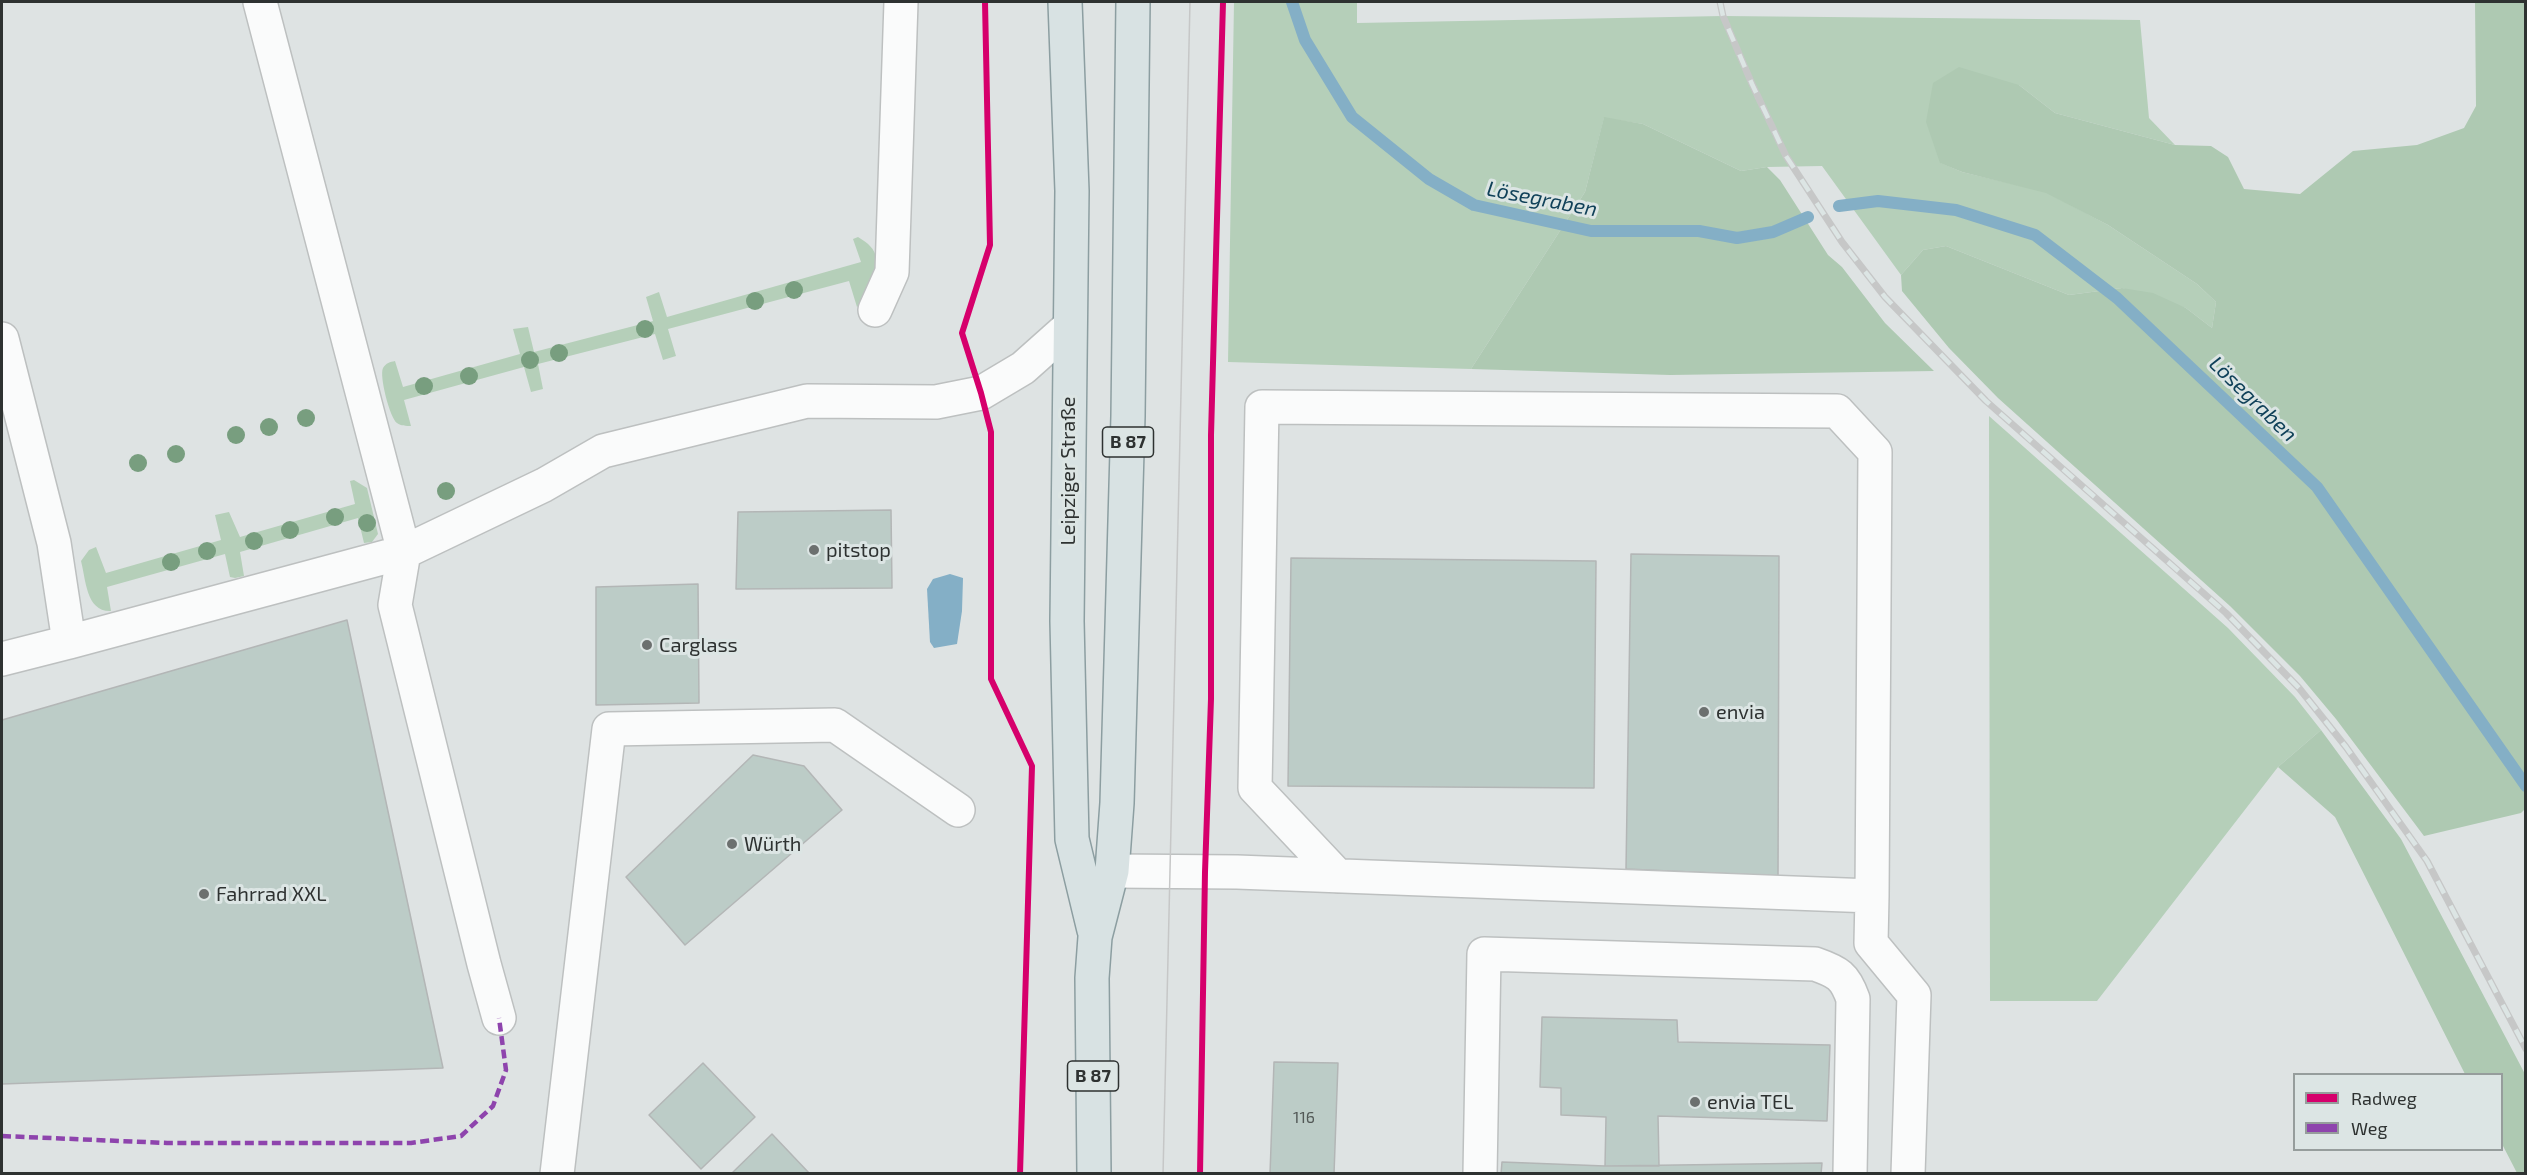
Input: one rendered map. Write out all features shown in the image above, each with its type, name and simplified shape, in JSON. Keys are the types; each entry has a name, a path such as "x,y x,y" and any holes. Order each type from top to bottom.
{"main road":[{"name":"Leipziger Straße","path":"1065,2 1072,191 1067,621 1072,839 1095,938"},
{"name":"Leipziger Straße","path":"1094,1173 1092,978 1095,938 1112,871 1117,803 1128,416 1133,2"}],"lane":[{"path":"260,2 404,552 395,604 499,1018"},
{"path":"875,310 892,272 901,2"},
{"path":"2,659 404,552 544,485 603,451 807,401 936,402 981,393 1023,368 1069,327"},
{"path":"2,339 54,543 69,642"},
{"path":"1338,876 1255,788 1262,407 1837,411 1875,452 1871,943 1914,995 1908,1173"},
{"path":"557,1173 609,729 835,725 958,810"},
{"path":"1112,871 1338,876 1872,896"},
{"path":"1480,1173 1484,954 1815,964 1834,970 1848,983 1853,999 1850,1173"}],"green space":[{"path":"1234,2 1357,2 1357,23 1723,16 2140,20 2149,118 2175,145 2055,113 2019,85 1941,163 1962,172 2046,192 2108,225 2197,284 2216,302 2212,328 2186,308 2122,288 2069,295 1946,246 1923,250 1901,275 1822,166 1767,167 1741,171 1643,124 1604,118 1585,192 1471,369 1228,362"},
{"path":"2475,2 2525,2 2525,809 2521,813 2424,836 2336,719 2300,676 2230,606 1998,398 1949,348 1902,291 1901,275 1923,250 1946,246 2069,295 2122,288 2153,293 2186,308 2212,328 2216,302 2197,284 2108,225 2046,193 1962,172 1940,163 1926,122 1933,83 1959,67 2019,85 2055,113 2175,145 2211,146 2228,157 2244,189 2300,194 2353,151 2417,145 2464,128 2476,106"},
{"path":"1604,117 1643,124 1741,171 1767,167 1780,180 1828,255 1842,267 1885,323 1934,371 1670,375 1471,369 1585,192"},
{"path":"858,237 874,251 876,262 866,296 857,307 849,281 668,329 676,356 663,360 655,334 538,364 543,389 531,392 524,367 404,400 411,426 404,426 394,420 388,406 382,372 384,366 390,362 395,361 403,387 520,354 513,329 528,327 534,352 653,321 646,297 659,292 667,317 861,262 853,239"},
{"path":"1989,416 2228,628 2295,697 2321,730 2278,767 2097,1001 1990,1001"},
{"path":"354,480 367,488 378,534 372,542 364,543 358,518 240,552 244,576 230,577 225,554 107,587 111,611 96,606 88,594 81,561 89,550 96,547 106,573 221,540 215,515 229,512 240,537 355,504 350,481"},
{"path":"2321,730 2401,839 2525,1074 2525,1173 2517,1173 2503,1146 2503,1073 2464,1073 2335,817 2278,767"}],"water":[{"path":"950,574 963,578 962,611 957,644 934,648 930,642 927,589 933,579"}],"building":[{"name":"pitstop","path":"891,510 892,588 736,589 738,512"},
{"name":"envia","path":"1631,554 1779,556 1778,876 1626,869"},
{"path":"1291,558 1596,561 1594,788 1288,786"},
{"name":"Carglass","path":"698,584 699,703 596,705 596,587"},
{"name":"Fahrrad XXL","path":"347,620 443,1068 2,1084 2,720"},
{"name":"Würth","path":"753,755 804,766 842,810 685,945 626,877"},
{"name":"envia TEL","path":"1542,1017 1677,1020 1678,1042 1830,1045 1827,1121 1658,1116 1659,1166 1605,1166 1606,1117 1561,1115 1561,1088 1540,1087"},
{"path":"1274,1062 1338,1063 1334,1174 1270,1174"},
{"path":"703,1063 755,1117 701,1169 649,1115"},
{"path":"772,1134 810,1174 731,1174"},
{"path":"1502,1162 1605,1166 1822,1163 1821,1174 1501,1174"}],"waterway":[{"name":"Lösegraben","path":"1292,2 1305,40 1352,117 1429,179 1474,205 1591,231 1699,231 1737,238 1773,232 1808,217"},
{"name":"Lösegraben","path":"1839,206 1878,201 1956,210 2035,235 2117,298 2317,487 2526,786"}],"tram line":[{"path":"1163,1174 1190,2"}],"railway":[{"path":"1720,2 1723,16 1752,84 1786,156 1842,242 1885,297 1986,401 2226,613 2299,688 2346,747 2427,861 2526,1049"}],"marked path":[{"path":"2,1136 167,1143 411,1143 461,1136 493,1106 506,1070 499,1018"}],"cycle path":[{"path":"985,2 990,245 962,333 991,432 991,679 1032,766 1020,1174"},
{"path":"1200,1174 1205,872 1211,699 1211,435 1223,2"}],"place":[{"name":"pitstop","path":"814,550"},
{"name":"Carglass","path":"647,645"},
{"name":"envia","path":"1704,712"},
{"name":"Würth","path":"732,844"},
{"name":"Fahrrad XXL","path":"204,894"},
{"name":"envia TEL","path":"1695,1102"}]}
